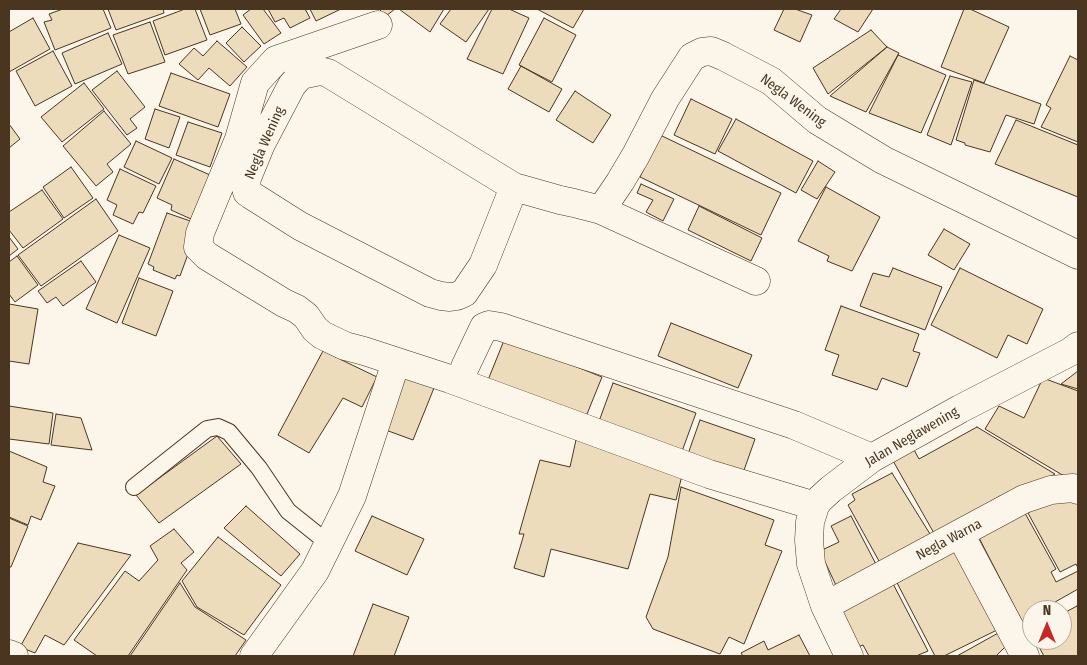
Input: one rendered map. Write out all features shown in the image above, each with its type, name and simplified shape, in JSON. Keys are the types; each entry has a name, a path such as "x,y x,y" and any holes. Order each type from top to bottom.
{"street":[{"path":"378,26 276,60 255,83 239,139 200,233 198,247 216,262 284,303 298,309 322,336 345,346 364,350 450,379 709,474 815,506 810,522 811,564 825,606 849,656"},
{"name":"Negla Wening","path":"514,187 483,265 464,292 450,297 430,292 300,226 251,195 247,192 246,187 247,178 261,144 292,85 301,75 320,71 328,73 514,187 601,210 624,175 665,99 692,57 702,52 711,51 772,81 817,120 883,160 1078,255"},
{"path":"601,210 756,281"},
{"path":"465,367 484,327 489,325 501,327 794,426 872,458"},
{"name":"Jalan Neglawening","path":"815,506 831,489 872,458 1078,346"},
{"path":"254,656 315,570 352,496 396,362"},
{"name":"Negla Warna","path":"825,606 1024,499 1051,490 1073,488 1078,490"},
{"path":"960,534 1025,656"},
{"path":"9,654 14,656"}],"lane":[{"path":"134,486 207,429 218,427 229,432 259,468 288,511 328,543"}],"building":[{"path":"63,9 103,9 111,28 55,50 44,22 52,20 49,14"},
{"path":"108,9 163,9 164,13 116,30"},
{"path":"185,9 195,9 207,40 165,55 153,21"},
{"path":"200,9 235,9 241,24 210,35"},
{"path":"251,9 263,9 281,33 264,44 243,15"},
{"path":"268,9 305,9 310,18 290,28 284,18 275,22"},
{"path":"310,9 341,9 316,21"},
{"path":"381,9 395,9 386,16"},
{"path":"399,9 444,9 430,32"},
{"path":"451,9 489,9 466,42 440,24"},
{"path":"492,9 509,9 529,18 503,74 467,59"},
{"path":"537,9 584,9 573,28"},
{"path":"784,9 795,9 812,15 800,42 774,30"},
{"path":"841,9 873,9 858,32 834,19"},
{"path":"964,9 970,9 1009,27 984,83 941,67"},
{"path":"33,18 50,49 9,72 9,32"},
{"path":"544,18 576,35 552,82 519,65"},
{"path":"150,22 165,62 128,74 113,35"},
{"path":"242,27 261,46 244,62 226,43"},
{"path":"871,30 887,47 828,94 813,68"},
{"path":"108,33 122,64 75,84 62,53"},
{"path":"217,41 247,67 230,86 209,68 198,80 179,64 194,48 203,56"},
{"path":"887,47 899,53 866,112 830,96"},
{"path":"53,51 72,86 35,106 16,71"},
{"path":"898,55 946,75 921,133 869,113"},
{"path":"1070,56 1078,60 1078,142 1041,127 1051,108 1046,105"},
{"path":"521,66 562,89 549,112 508,89"},
{"path":"117,71 145,107 130,119 137,128 127,135 92,90"},
{"path":"171,73 230,94 218,127 159,106"},
{"path":"950,76 972,82 951,145 927,135"},
{"path":"974,80 1041,104 1034,124 1006,115 990,152 965,145 965,143 956,140"},
{"path":"84,83 104,109 62,142 41,117"},
{"path":"575,91 611,115 593,143 556,120"},
{"path":"691,99 732,119 715,154 674,135"},
{"path":"155,109 180,117 169,148 145,139"},
{"path":"104,111 131,144 107,164 113,172 96,186 63,146"},
{"path":"736,119 813,161 796,193 718,151"},
{"path":"1016,120 1078,145 1078,197 995,164"},
{"path":"188,122 222,133 210,167 176,155"},
{"path":"9,124 20,139 9,148"},
{"path":"660,135 781,193 761,235 640,177"},
{"path":"136,141 172,158 159,184 124,167"},
{"path":"174,159 210,175 191,219 171,210 172,205 157,198"},
{"path":"818,161 835,172 817,199 801,190"},
{"path":"71,167 93,198 64,218 43,187"},
{"path":"120,169 156,186 143,213 139,212 133,224 113,215 117,205 107,200"},
{"path":"641,184 674,199 663,221 646,212 653,200 637,193"},
{"path":"826,187 880,217 852,271 827,261 829,256 798,241"},
{"path":"42,190 63,219 23,248 9,230 9,212"},
{"path":"96,199 118,231 41,286 18,255"},
{"path":"699,206 762,238 751,261 688,230"},
{"path":"167,213 199,224 180,276 177,275 175,279 153,270 154,267 148,264"},
{"path":"944,229 970,244 954,270 928,255"},
{"path":"119,235 150,248 117,323 86,309"},
{"path":"9,237 18,249 9,256"},
{"path":"17,256 38,285 15,302 9,294 9,262"},
{"path":"81,261 96,282 63,306 56,297 47,303 38,291"},
{"path":"893,268 942,287 925,330 860,306 873,273 889,277"},
{"path":"960,268 1043,309 1027,344 1008,335 997,358 931,325"},
{"path":"139,278 173,291 156,336 122,323"},
{"path":"9,304 38,309 29,364 9,361"},
{"path":"841,306 919,334 913,351 920,353 907,387 882,378 877,390 832,375 839,355 825,350"},
{"path":"671,323 752,355 738,388 658,356"},
{"path":"505,338 602,377 585,419 488,380"},
{"path":"323,351 377,377 362,407 343,398 309,453 278,435"},
{"path":"406,371 436,383 413,440 383,429"},
{"path":"1078,371 1078,389 1061,384"},
{"path":"1043,378 1078,391 1078,483 985,429 999,406 1024,418"},
{"path":"613,383 696,413 681,454 598,424"},
{"path":"9,406 53,413 49,444 9,439"},
{"path":"56,414 81,418 92,450 51,445"},
{"path":"700,420 755,439 743,473 688,454"},
{"path":"977,427 1055,474 1006,504 1000,496 935,535 892,459 913,448 919,459"},
{"path":"217,436 241,464 159,523 136,495"},
{"path":"576,440 684,467 676,500 650,494 628,569 551,549 544,577 514,568 524,534 519,534 540,460 570,467"},
{"path":"9,451 47,467 43,482 55,486 41,520 31,516 28,525 9,517"},
{"path":"892,473 935,542 884,570 848,505 855,500 852,494"},
{"path":"681,487 774,520 765,545 782,551 744,644 729,637 720,654 653,629 646,617 668,557"},
{"path":"1058,493 1078,496 1078,568 1076,564 1060,572 1028,513"},
{"path":"246,506 300,554 281,576 224,528"},
{"path":"1021,506 1056,569 1051,572 1056,582 1078,571 1078,589 1059,600 1022,600 1022,621 976,532"},
{"path":"372,516 424,539 407,575 355,551"},
{"path":"851,516 881,574 840,594 820,551 839,542 831,526"},
{"path":"9,518 28,526 11,567 9,567"},
{"path":"174,529 194,552 181,563 187,570 128,656 97,656 74,640 125,571 139,581 158,560 150,546"},
{"path":"218,537 281,585 244,635 197,607 182,581"},
{"path":"78,543 131,555 64,645 45,635 35,653 20,647"},
{"path":"952,546 997,630 944,656 935,656 894,577"},
{"path":"890,578 928,651 916,656 869,656 863,645 855,648 835,604"},
{"path":"180,583 195,607 246,640 235,656 130,656"},
{"path":"373,604 409,617 394,656 353,656"},
{"path":"1077,606 1078,608 1078,656 1044,656 1041,650 1072,650 1072,609"},
{"path":"1000,632 1005,647 997,656 957,656"},
{"path":"799,635 810,656 743,656 741,653 764,641 768,650"}]}
